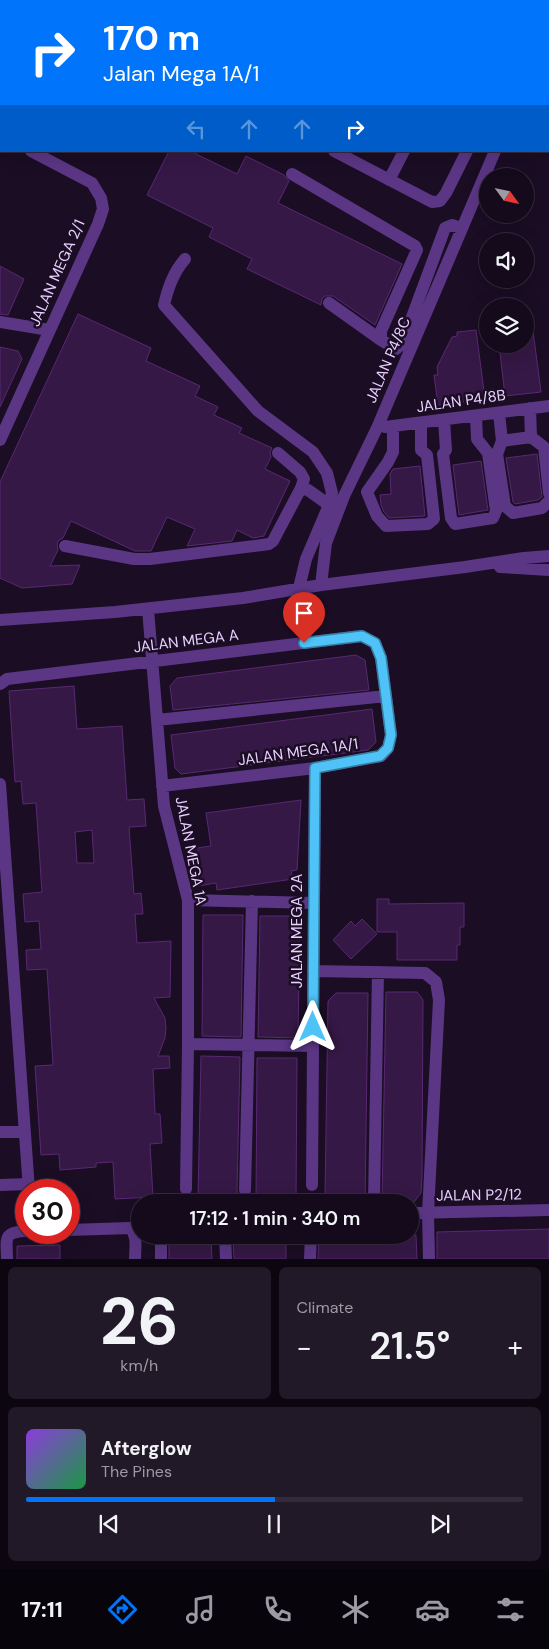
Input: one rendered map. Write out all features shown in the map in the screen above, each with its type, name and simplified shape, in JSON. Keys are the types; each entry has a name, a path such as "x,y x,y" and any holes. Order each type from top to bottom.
{"street":[{"name":"JALAN MEGA 2/1","path":"0,440 98,224 103,209 101,198 92,183 33,152"},
{"path":"336,152 432,202 440,201 446,193 466,152"},
{"path":"389,180 403,152"},
{"name":"JALAN P4/8C","path":"321,585 326,543 344,496 377,428 495,152"},
{"path":"292,174 415,246 416,250 381,331 381,340"},
{"path":"329,303 396,349 402,344 445,228 452,225 461,228"},
{"path":"185,259 177,269 170,284 164,305 258,411 314,452 327,473 332,493 329,505 306,559 299,588"},
{"path":"0,322 49,330"},
{"name":"JALAN P4/8B","path":"377,428 549,406"},
{"path":"530,408 531,437"},
{"path":"499,412 502,441 497,454 505,506 513,513 542,508 549,500"},
{"path":"444,420 446,450 443,454 451,518 454,524 492,518 496,511 488,453 477,438 476,416"},
{"path":"393,426 393,452 367,492 377,516 386,526 428,524 434,519 427,455 421,450 421,423"},
{"path":"502,441 531,437 544,447 549,493"},
{"path":"65,546 134,559 150,559 269,544 274,541 304,479 300,472 278,453"},
{"path":"301,488 308,490 329,505"},
{"path":"0,620 148,609 243,598 299,588 549,556"},
{"path":"475,566 549,570"},
{"name":"JALAN MEGA 1A","path":"148,609 164,806 188,900 186,1189"},
{"name":"JALAN MEGA A","path":"0,684 7,679 362,636 375,643"},
{"name":"JALAN MEGA 1A/1","path":"162,786 315,768 380,756 388,748 391,735 381,658 375,643"},
{"path":"157,720 386,696"},
{"name":"JALAN MEGA 2A","path":"312,1185 315,768"},
{"path":"0,784 28,1179"},
{"path":"188,900 313,903"},
{"path":"245,1190 252,901"},
{"path":"313,971 425,973 436,982 439,1000 428,1213 429,1259"},
{"path":"374,1194 378,972"},
{"path":"188,1044 313,1046"},
{"path":"0,1132 25,1132"},
{"path":"0,1185 15,1186"},
{"name":"JALAN P2/12","path":"419,1213 549,1210"},
{"path":"80,1230 130,1228 135,1236 135,1259"},
{"path":"7,1259 7,1238 15,1232"},
{"path":"160,1244 161,1259"},
{"path":"225,1244 226,1259"},
{"path":"310,1259 311,1244"}],"building":[{"path":"168,152 192,152 237,174 246,156 284,175 289,181 278,203 402,264 375,325 333,296 325,296 322,299 321,305 247,269 252,259 209,237 213,228 147,195"},
{"path":"0,266 24,279 8,315 0,314"},
{"path":"78,314 151,348 146,361 200,386 195,396 218,407 214,415 242,428 239,433 272,448 270,452 271,457 265,469 290,481 264,536 253,538 237,530 232,541 187,546 195,529 167,517 151,551 135,551 71,521 63,538 57,544 58,550 50,566 80,565 72,584 22,588 0,578 0,482"},
{"path":"476,330 485,399 438,405 434,375 438,375 437,367 452,337 457,336 457,332"},
{"path":"534,338 541,392 505,396 500,353 534,353"},
{"path":"0,347 18,351 22,359 0,407"},
{"path":"537,454 542,497 538,500 515,504 513,502 506,458"},
{"path":"481,461 488,510 459,515 453,465"},
{"path":"420,466 425,516 389,518 381,505 380,495 391,494 390,474 393,469"},
{"path":"356,655 365,660 369,690 173,710 170,686 177,678"},
{"path":"74,686 77,729 122,726 127,800 144,799 146,826 129,827 134,894 141,893 143,914 135,914 137,943 171,941 170,997 154,998 165,1018 166,1028 165,1038 158,1056 169,1056 170,1068 153,1069 155,1114 160,1114 162,1143 150,1144 153,1194 131,1194 131,1198 115,1199 113,1162 96,1163 96,1167 60,1170 59,1154 41,1155 35,1066 53,1065 47,969 27,970 26,950 41,949 39,921 25,922 23,894 42,892 36,803 23,804 21,781 15,782 9,691","holes":["92,830 94,863 77,863 75,832"]},
{"path":"372,709 376,742 368,750 181,774 175,768 171,735"},
{"path":"301,800 297,870 291,871 293,879 217,890 216,883 198,886 190,849 211,846 206,813"},
{"path":"377,899 389,899 389,904 464,903 464,927 460,927 460,945 457,945 457,960 397,960 397,932 377,932"},
{"path":"203,915 243,915 241,1037 202,1036"},
{"path":"260,916 300,916 298,1038 258,1037"},
{"path":"362,919 377,934 351,959 333,940 351,921 355,926"},
{"path":"386,992 417,992 423,1000 421,1193 419,1196 419,1194 382,1194"},
{"path":"336,993 368,993 365,1194 325,1194 328,1001"},
{"path":"201,1056 240,1057 237,1194 198,1194"},
{"path":"257,1058 297,1058 296,1194 256,1194"},
{"path":"549,1229 549,1259 437,1259 437,1232"},
{"path":"169,1244 211,1244 212,1259 169,1259"},
{"path":"233,1244 286,1244 286,1259 234,1259"},
{"path":"319,1244 416,1244 417,1259 318,1259"},
{"path":"60,1245 60,1259 17,1259 17,1246"}],"route":[{"path":"304,643 362,636 375,643 381,658 391,735 388,748 380,756 315,768 313,1027"}]}
